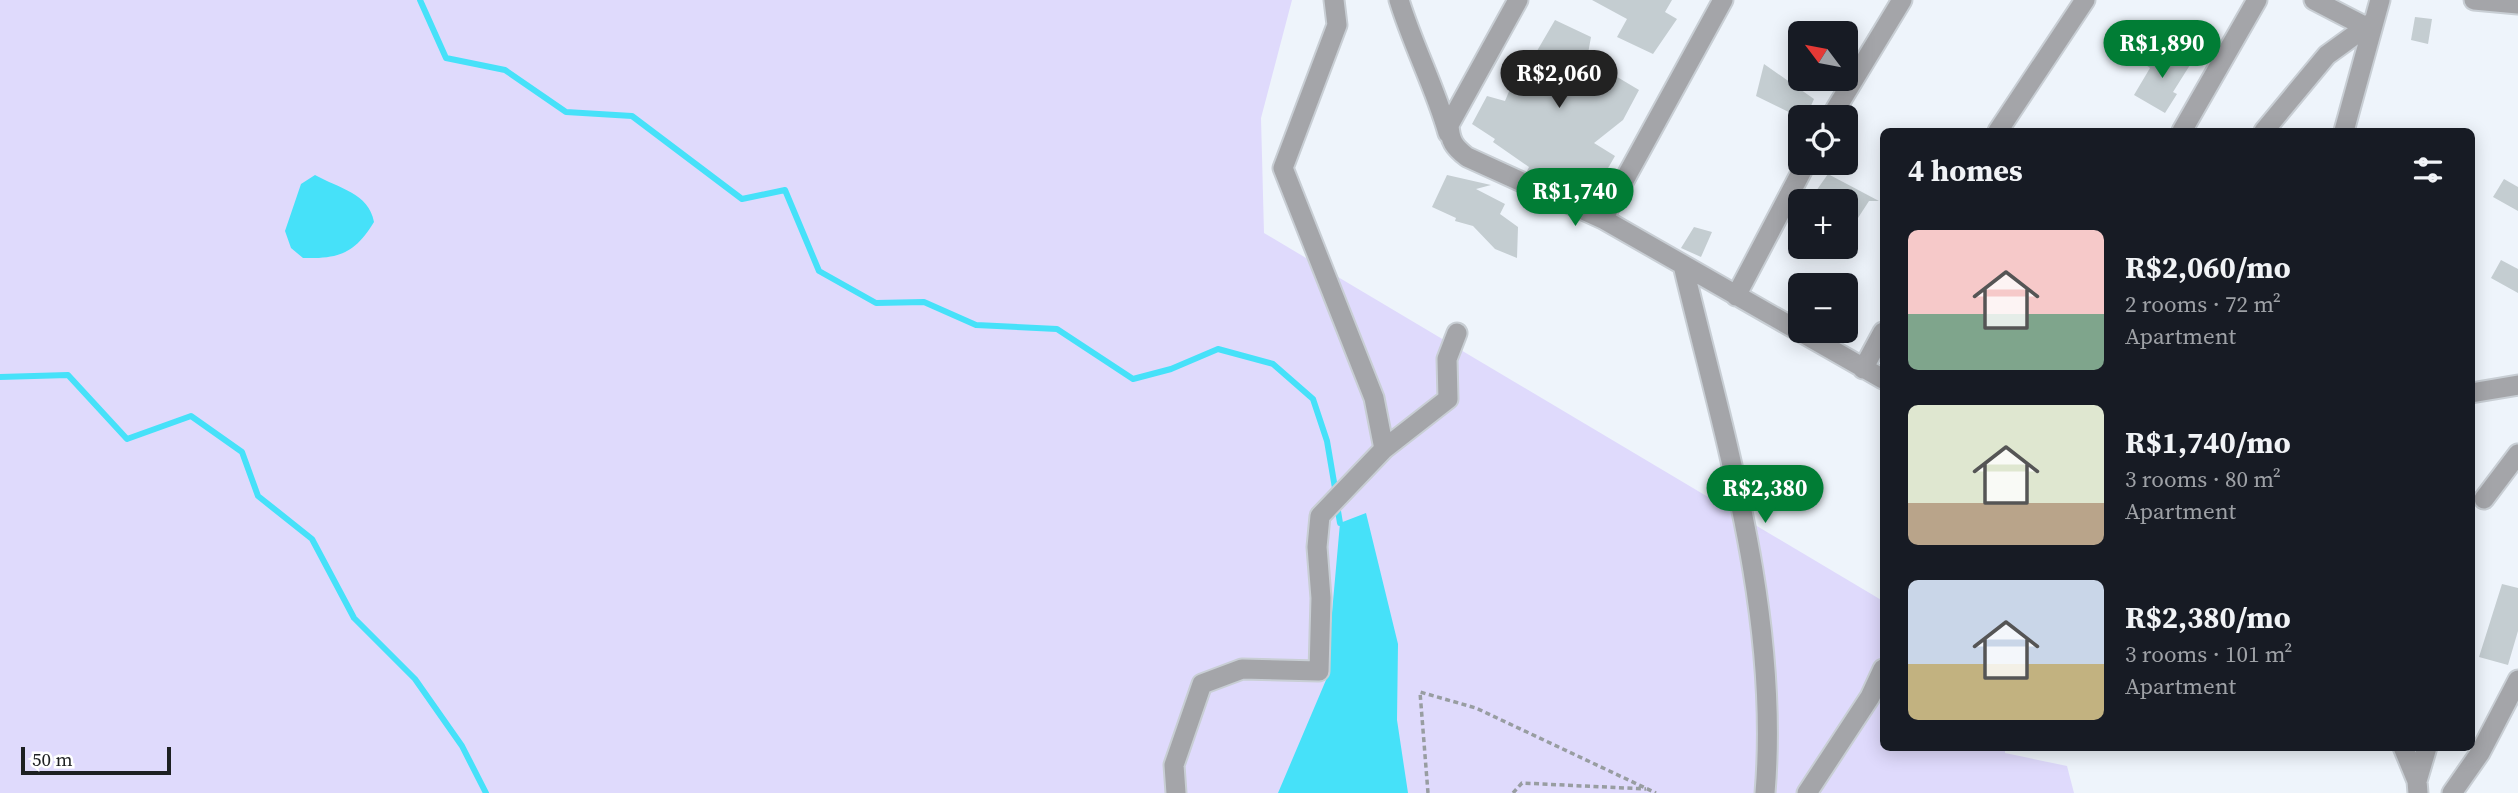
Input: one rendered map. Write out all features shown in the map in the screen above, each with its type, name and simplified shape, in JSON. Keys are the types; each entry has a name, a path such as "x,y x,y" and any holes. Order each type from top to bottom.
{"street":[{"path":"1334,0 1337,24 1283,168 1374,398 1384,449"},
{"path":"1399,0 1414,47 1439,101 1450,138 1467,157 1603,219 1880,378"},
{"path":"1450,138 1449,125 1456,110 1518,0"},
{"path":"1603,219 1723,0"},
{"path":"1839,105 1902,0"},
{"path":"1999,128 2085,0"},
{"path":"2184,128 2257,0"},
{"path":"2314,0 2370,24"},
{"path":"2345,128 2370,24 2380,0"},
{"path":"2474,0 2518,4"},
{"path":"2266,128 2327,55 2370,24"},
{"path":"1736,296 1800,175"},
{"path":"1683,265 1753,558 1765,678 1768,761 1765,793"},
{"path":"1176,793 1174,765 1202,684 1242,669 1319,671 1321,598 1317,547 1320,516 1384,449 1448,399 1447,359 1457,333"},
{"path":"1863,369 1880,338"},
{"path":"2475,392 2518,385"},
{"path":"2484,499 2518,454"},
{"path":"1807,793 1870,697 1880,675"},
{"path":"2452,793 2480,753 2518,680"},
{"path":"2404,751 2418,787"},
{"path":"2418,787 2426,751"}],"path":[{"path":"1428,793 1420,692 1476,708 1656,793"},
{"path":"1513,793 1522,783 1648,789"}],"shaded area":[{"path":"0,0 1292,0 1261,118 1264,233 1880,599 1880,751 2005,751 2067,766 2074,793 0,793"}],"water":[{"path":"315,175 359,198 371,212 374,222 360,241 345,252 327,257 303,258 291,248 285,231 301,184"},
{"path":"1366,513 1398,644 1397,720 1408,793 1278,793 1326,680 1340,523"}],"building":[{"path":"1592,0 1672,0 1665,12 1677,19 1653,54 1617,37 1627,19"},
{"path":"2415,17 2432,19 2428,44 2411,40"},
{"path":"1555,20 1591,37 1587,59 1639,90 1623,120 1594,143 1615,156 1599,184 1561,175 1543,178 1527,171 1529,167 1472,124 1487,96 1505,101 1515,77 1520,80"},
{"path":"2157,48 2190,65 2173,92 2177,94 2165,113 2134,95 2150,68 2146,65"},
{"path":"1764,64 1788,81 1788,91 1803,91 1814,99 1811,105 1788,105 1788,112 1756,96"},
{"path":"1447,175 1491,185 1476,189 1505,204 1500,214 1518,227 1517,258 1495,249 1473,226 1455,221 1456,218 1432,207"},
{"path":"1830,175 1856,189 1817,189"},
{"path":"2504,179 2518,187 2518,211 2493,197"},
{"path":"1858,190 1879,201 1869,201 1858,218"},
{"path":"1694,227 1712,232 1701,257 1681,248"},
{"path":"2501,260 2518,269 2518,293 2491,278"},
{"path":"2502,584 2518,588 2518,631 2508,665 2479,657"}],"waterway":[{"path":"420,0 446,58 505,70 566,112 632,116 742,199 785,190 819,271 876,303 924,302 976,325 1057,329 1133,379 1171,369 1218,349 1273,364 1313,399 1327,441 1336,494"},
{"path":"0,377 68,375 127,439 191,416 242,452 258,496 312,539 354,618 415,679 462,746 486,793"},
{"path":"1337,505 1340,523"}]}
